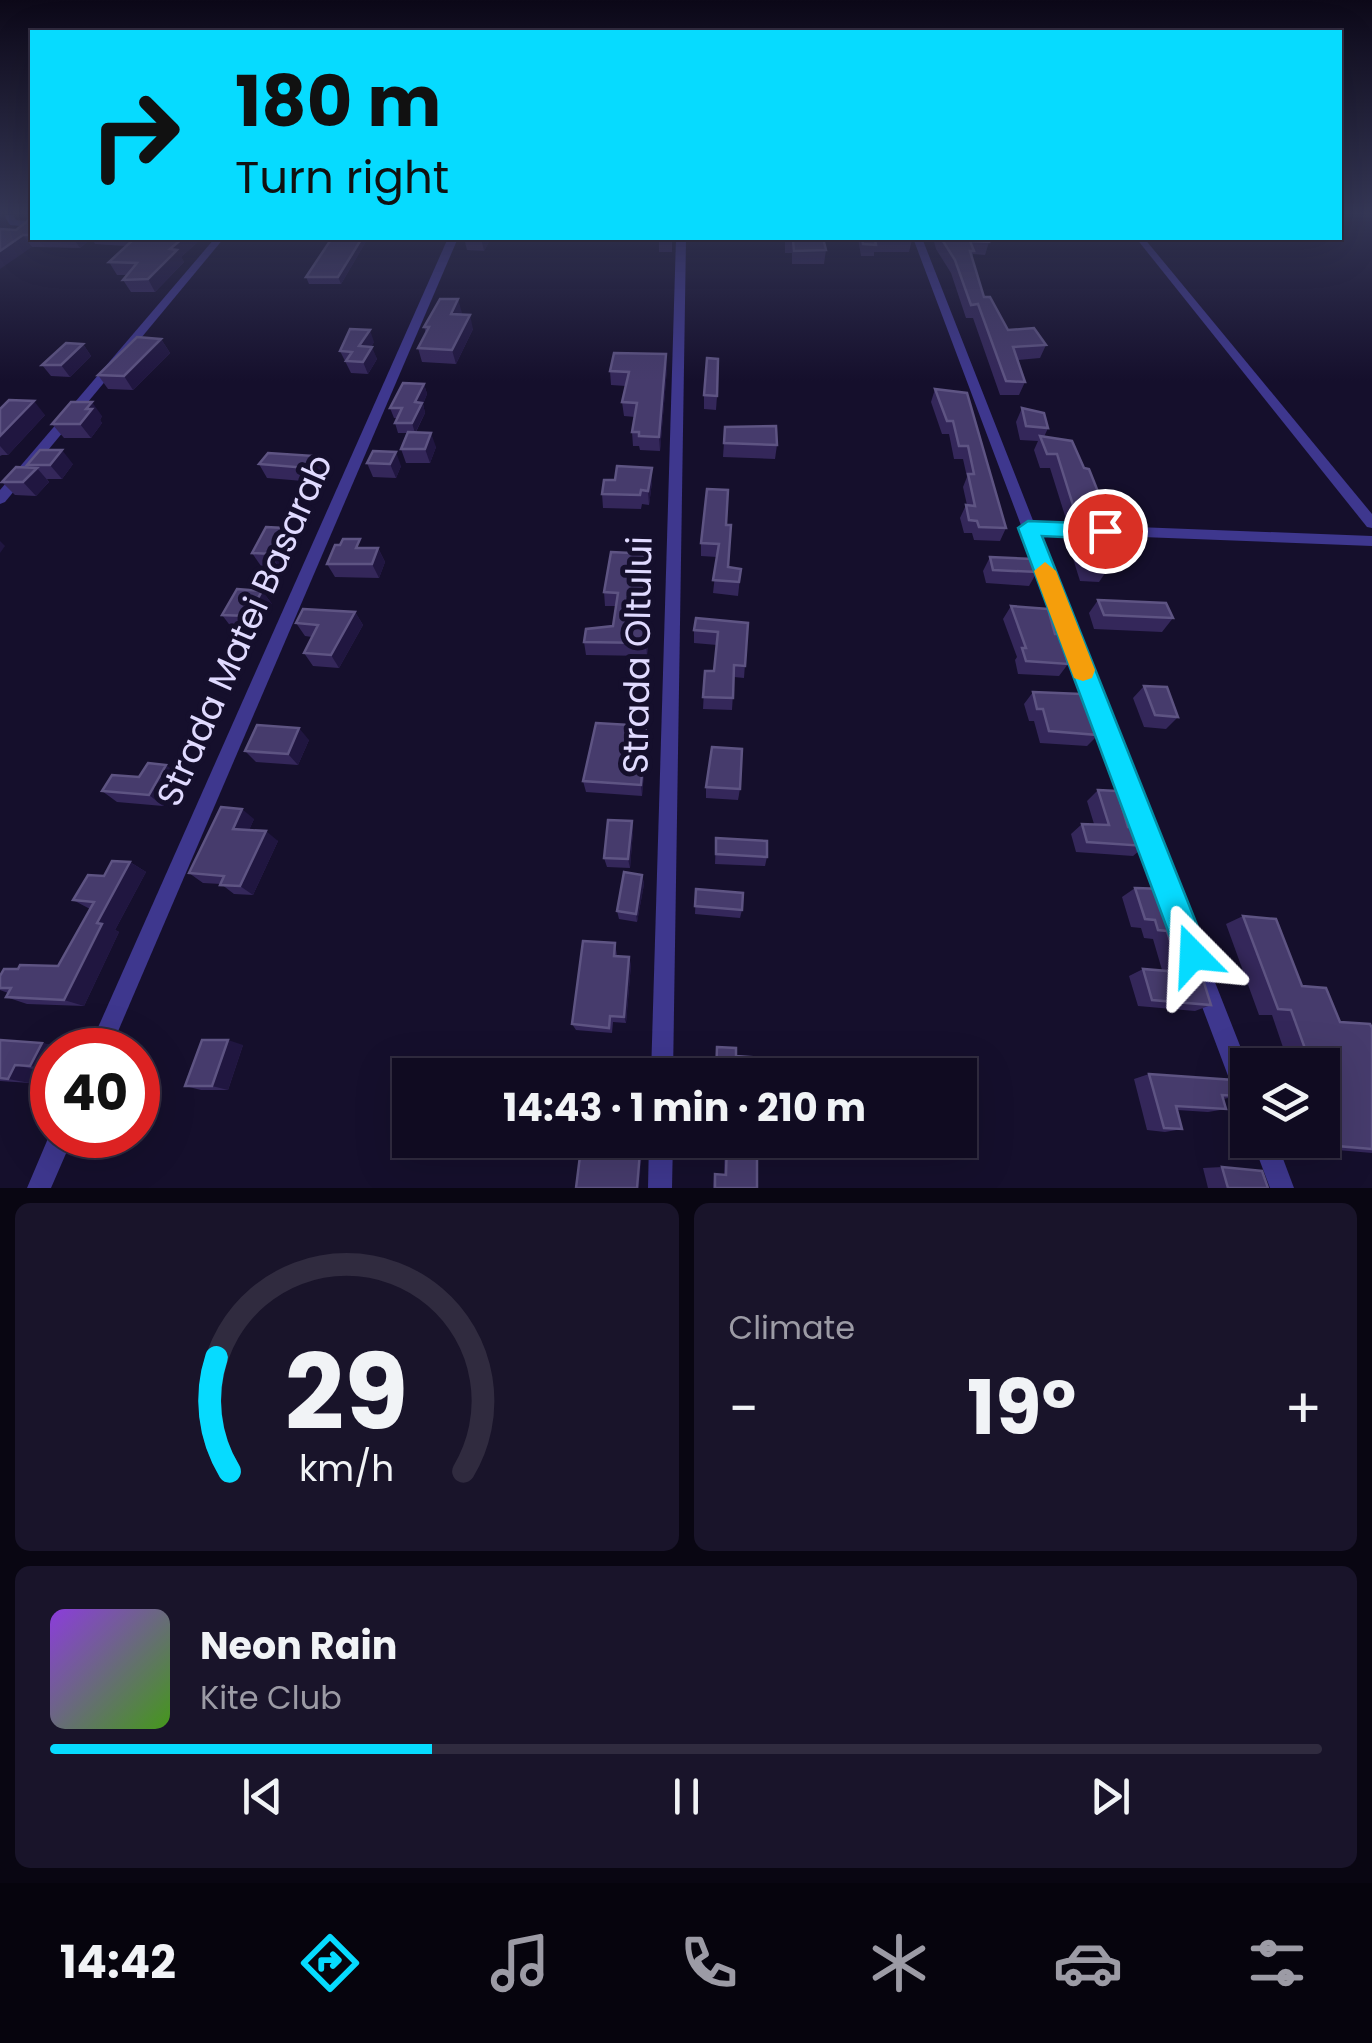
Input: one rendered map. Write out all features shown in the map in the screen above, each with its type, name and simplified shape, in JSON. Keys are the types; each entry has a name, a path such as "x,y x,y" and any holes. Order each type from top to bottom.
{"street":[{"path":"0,499 192,270"},
{"name":"Strada Matei Basarab","path":"109,1028 439,270"},
{"name":"Strada Oltului","path":"662,1058 680,270"},
{"path":"929,270 1230,1051"},
{"path":"1166,270 1372,523"},
{"path":"1028,528 1372,542"},
{"path":"39,1188 52,1158"},
{"path":"660,1188 661,1158"},
{"path":"1271,1158 1282,1188"}],"building":[{"path":"131,270 157,270 148,279 123,280"},
{"path":"310,270 342,270 338,277 306,277"},
{"path":"959,270 976,270 984,297 990,297 1008,330 1034,328 1046,345 1013,347 1025,382 1006,381 978,304 971,305"},
{"path":"440,299 458,299 451,314 470,315 452,350 418,348 429,327 424,327"},
{"path":"350,329 370,330 359,346 372,347 363,362 346,361 352,352 340,351"},
{"path":"137,337 161,339 124,376 98,375"},
{"path":"66,343 83,344 61,365 42,365"},
{"path":"614,353 666,354 659,437 632,432 637,403 622,402 629,372 610,371"},
{"path":"707,358 718,359 717,396 704,395"},
{"path":"403,383 424,384 415,402 422,403 412,423 395,423 402,408 390,408"},
{"path":"935,389 967,393 1006,528 979,527 977,521 969,520 966,505 975,506 968,474 974,474 968,446 959,446 953,421 947,421"},
{"path":"9,400 34,401 0,436 0,409"},
{"path":"71,402 92,402 86,409 92,409 80,424 52,424"},
{"path":"1022,408 1044,413 1048,428 1026,426"},
{"path":"776,426 777,445 724,443 725,427"},
{"path":"408,432 431,433 425,449 401,449"},
{"path":"1040,436 1072,441 1084,468 1089,469 1104,507 1073,505 1057,454 1047,454"},
{"path":"40,450 62,450 50,465 27,465"},
{"path":"373,451 396,452 390,464 367,463"},
{"path":"268,453 315,456 307,468 259,464"},
{"path":"617,466 652,468 648,491 641,490 640,495 602,494 604,480 615,480"},
{"path":"16,467 37,468 23,482 2,482"},
{"path":"707,489 728,490 728,567 741,569 739,582 713,580 719,544 701,543"},
{"path":"266,527 284,528 271,554 252,553"},
{"path":"343,539 360,539 356,548 378,548 372,564 327,564 335,545"},
{"path":"1079,539 1098,540 1108,569 1089,568"},
{"path":"611,552 651,554 644,604 649,605 646,643 584,642 586,629 613,626 618,593 604,592"},
{"path":"990,557 1033,559 1037,572 993,570"},
{"path":"237,589 262,591 248,616 222,615"},
{"path":"1098,600 1166,603 1173,618 1104,615"},
{"path":"1011,606 1048,609 1068,664 1026,661 1022,648 1026,648"},
{"path":"303,609 355,612 331,655 304,653 318,625 296,623"},
{"path":"696,618 748,623 745,666 734,665 733,698 703,697 705,671 714,671 718,632 694,630"},
{"path":"1144,686 1167,687 1178,717 1155,715"},
{"path":"1033,692 1081,694 1098,735 1049,731"},
{"path":"596,723 646,726 641,785 583,781"},
{"path":"257,725 299,728 288,754 245,751"},
{"path":"712,747 742,749 740,789 706,787"},
{"path":"148,763 166,765 149,795 102,791 112,775 139,777"},
{"path":"1098,790 1117,791 1128,827 1139,827 1145,846 1087,842 1082,824 1109,825"},
{"path":"221,807 242,809 233,829 266,831 240,886 220,885 224,876 189,873"},
{"path":"608,820 632,821 628,859 604,858"},
{"path":"716,838 767,841 767,857 716,854"},
{"path":"112,861 130,862 97,923 102,924 64,1000 6,997 11,988 0,988 4,969 18,969 20,965 58,966 94,902 73,900 88,875 104,876"},
{"path":"624,872 642,875 636,914 617,911"},
{"path":"1135,888 1166,889 1188,953 1195,954 1211,1005 1152,1000 1143,969 1180,972 1167,931 1158,930 1155,920 1145,919"},
{"path":"696,889 743,893 742,910 695,906"},
{"path":"1243,916 1276,919 1302,986 1326,988 1340,1022 1370,1024 1372,1149 1340,1146 1340,1048 1305,1048 1291,1010 1278,1009"},
{"path":"583,941 615,943 614,956 629,957 624,1017 610,1016 609,1028 572,1024"},
{"path":"0,1040 30,1042 30,1066 15,1065 8,1079 0,1078"},
{"path":"202,1040 228,1040 212,1086 185,1086"},
{"path":"717,1047 736,1048 736,1056 764,1058 717,1058"},
{"path":"1149,1074 1230,1080 1230,1095 1222,1095 1226,1109 1176,1106 1182,1129 1164,1128"},
{"path":"580,1158 640,1158 637,1188 576,1188"},
{"path":"726,1158 757,1158 757,1188 715,1188 715,1174 726,1175"},
{"path":"1222,1167 1262,1171 1268,1188 1228,1188"}],"slow traffic":[{"path":"1045,571 1083,670"}],"route":[{"path":"1105,531 1028,528 1193,955"}]}
